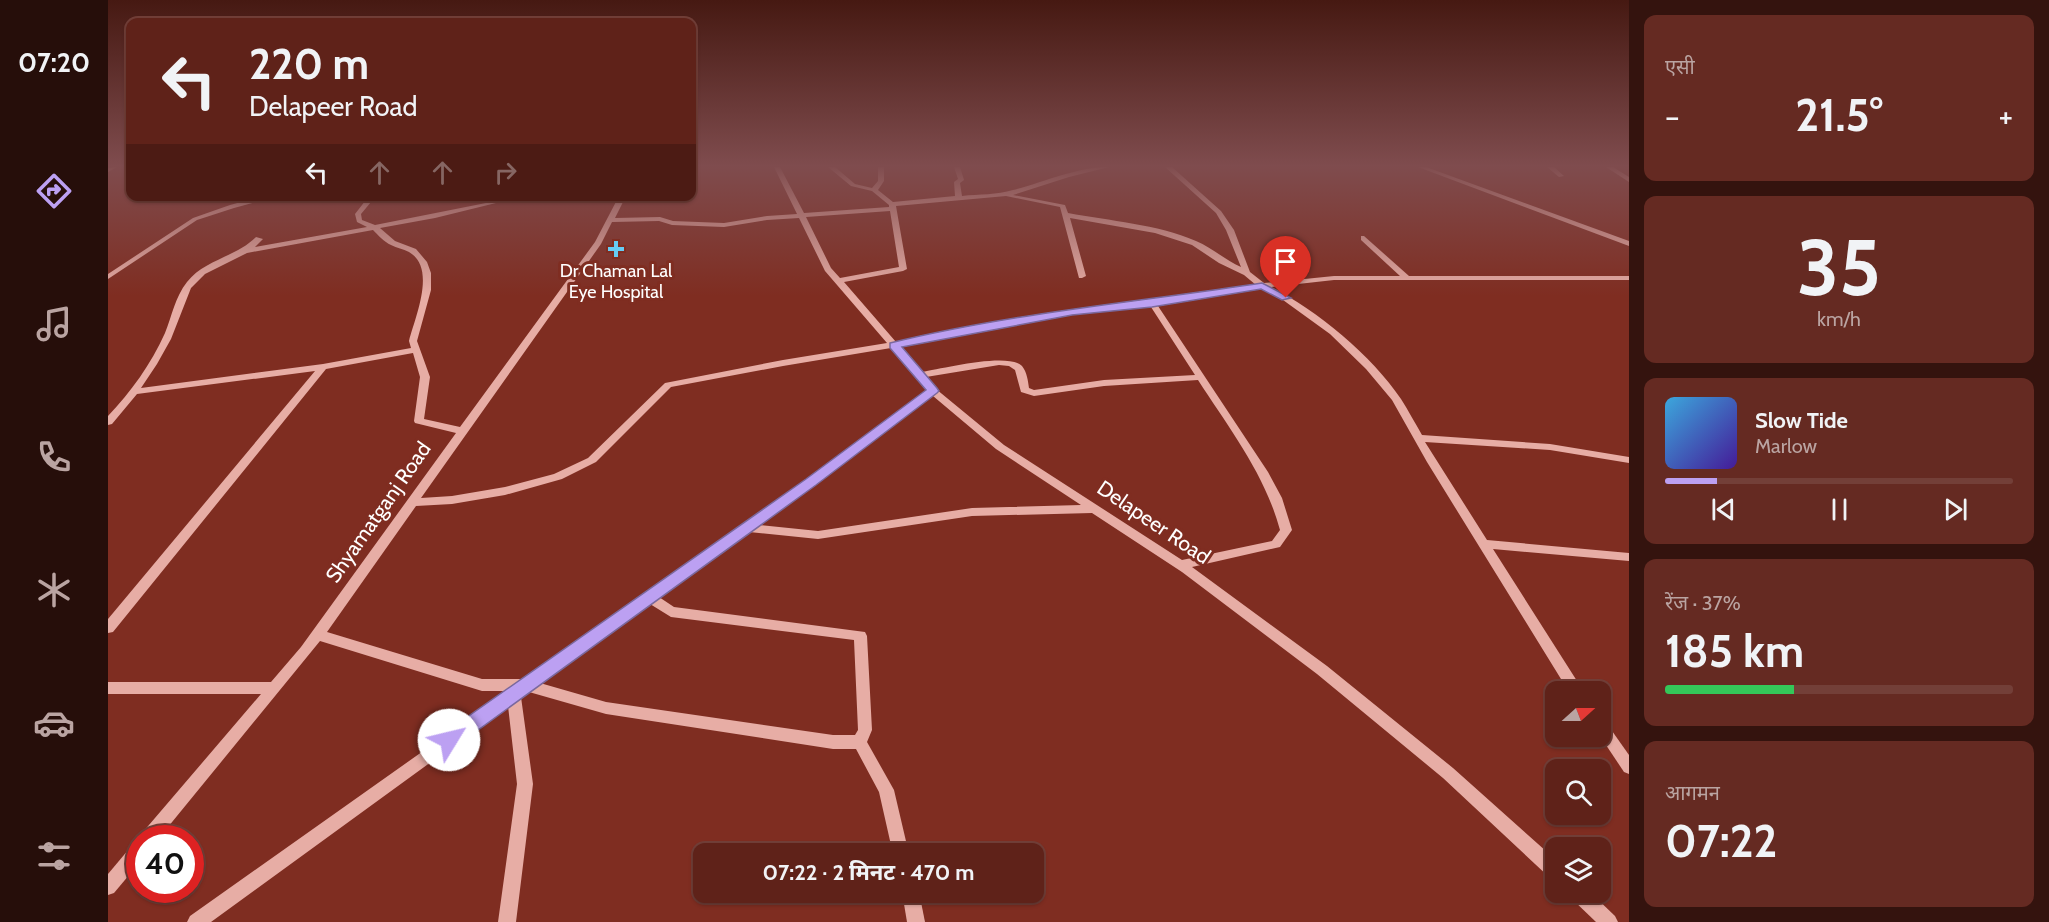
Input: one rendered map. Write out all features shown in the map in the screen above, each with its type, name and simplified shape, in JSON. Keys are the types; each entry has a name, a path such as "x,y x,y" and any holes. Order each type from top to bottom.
{"street":[{"path":"108,277 195,219 221,210"},
{"path":"361,210 358,214 359,221 374,227 392,243 413,251 423,262 427,290 413,340 425,377 419,421 462,431"},
{"path":"108,422 124,405 159,352 172,326 182,295 192,281 212,265 246,251 455,210"},
{"name":"Shyamatganj Road","path":"160,825 318,636 598,242 615,210"},
{"name":"Delapeer Road","path":"797,210 828,269 933,391 1000,447 1180,565 1322,670 1448,773 1545,862"},
{"path":"610,220 660,219 672,223 724,225 856,210"},
{"path":"838,281 903,269 894,210"},
{"path":"1064,210 1082,276"},
{"path":"1217,210 1230,230 1247,273"},
{"path":"1537,210 1629,244"},
{"path":"1066,215 1181,238 1247,273 1262,286 1286,298 1333,332 1369,367 1396,399 1483,544 1570,681"},
{"path":"246,251 259,238"},
{"path":"1364,238 1407,278"},
{"path":"413,502 452,500 505,491 558,477 592,460 668,385 1072,312 1152,303 1262,286 1334,278 1629,278"},
{"path":"1152,303 1266,474 1280,504 1286,530 1276,544 1180,565"},
{"path":"133,392 323,367 333,363 416,350"},
{"path":"920,375 999,362 1012,364 1019,367 1023,373 1024,390 1034,393 1104,383 1201,377"},
{"path":"108,628 323,367"},
{"path":"196,922 746,528 933,391"},
{"path":"1418,438 1550,447 1629,460"},
{"path":"746,528 818,535 972,512 1095,509"},
{"path":"1483,544 1629,557"},
{"path":"649,597 671,612 860,636 865,730 860,742"},
{"path":"318,636 482,685 520,689 606,708 834,742 860,742"},
{"path":"108,688 275,688"},
{"path":"507,922 525,784 520,689"},
{"path":"1611,741 1629,767"},
{"path":"860,742 886,790 898,843"},
{"path":"108,887 126,866"},
{"path":"912,903 916,922"},
{"path":"1589,903 1609,922"}],"place":[{"name":"Dr Chaman Lal Eye Hospital","path":"616,249"}],"route":[{"path":"449,740 811,482 933,391 894,345 1072,312 1152,303 1262,286 1286,298"}]}
